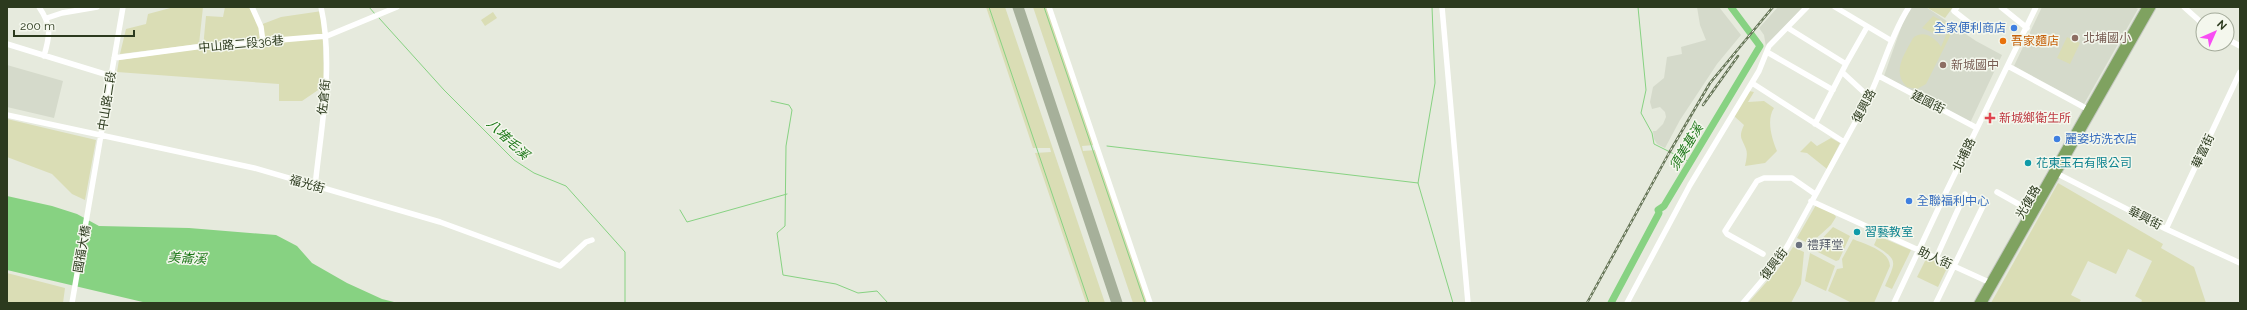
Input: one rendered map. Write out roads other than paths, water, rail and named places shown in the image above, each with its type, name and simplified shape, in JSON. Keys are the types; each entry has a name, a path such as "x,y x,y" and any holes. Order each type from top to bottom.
{"main road":[{"name":"光復路","path":"1978,303 2055,173 2149,7"},
{"name":"光復路","path":"1983,303 1991,283 2030,210 2055,173"}],"street":[{"path":"39,7 47,18 50,34 44,56"},
{"path":"47,18 62,13 97,7"},
{"name":"中山路二段","path":"91,195 123,7"},
{"path":"252,7 261,27 263,42"},
{"name":"佐倉街","path":"315,186 327,84 327,36 321,7"},
{"name":"中山路二段36巷","path":"114,58 327,36 365,19 398,7"},
{"path":"1049,7 1150,303"},
{"path":"1442,7 1468,303"},
{"path":"1627,303 1690,185 1752,83 1769,46 1807,7"},
{"path":"1835,7 1892,41"},
{"name":"復興路","path":"1811,201 1869,97 1879,76 1892,41 1909,7"},
{"path":"2001,7 2027,28"},
{"name":"北埔路","path":"1894,303 2036,7"},
{"path":"2184,7 2195,17"},
{"path":"1955,9 1977,29"},
{"path":"1815,124 1867,27"},
{"path":"1788,28 1846,64"},
{"path":"7,44 111,76"},
{"path":"1767,52 1833,90"},
{"path":"2008,66 2090,110"},
{"path":"1842,72 1869,97"},
{"name":"華富街","path":"2166,229 2240,72"},
{"name":"建國街","path":"1879,76 1977,128"},
{"path":"1752,83 1844,142"},
{"name":"福光街","path":"7,115 102,134 254,168 366,199 440,222 560,266 586,242 592,240"},
{"name":"華興街","path":"2055,173 2166,229 2240,263"},
{"path":"1763,254 1727,234 1725,231 1757,181 1764,178 1792,178 1815,194"},
{"path":"1997,192 2030,210"},
{"path":"1936,258 1965,194"},
{"name":"國福大橋","path":"72,303 91,195"},
{"name":"助人街","path":"1811,201 1991,283"},
{"name":"復興街","path":"1743,303 1783,254 1811,201"},
{"path":"1936,303 1984,202"}],"water":[{"name":"美崙溪","path":"7,196 52,206 77,214 99,226 189,228 276,235 297,246 312,263 347,283 382,299 398,303 147,303 7,270"}],"waterway":[{"name":"八堵毛溪","path":"369,7 375,14"},
{"path":"989,7 1089,303"},
{"path":"1044,7 1145,303"},
{"path":"1432,7 1435,83 1418,183 1453,303"},
{"path":"1638,7 1646,90 1641,113 1652,133 1654,144 1690,162"},
{"name":"須美基溪","path":"1611,303 1659,213 1658,210 1664,206 1760,46 1731,7"},
{"name":"八堵毛溪","path":"379,18 444,90 514,160 534,173 566,186 625,252 625,303"},
{"path":"771,101 789,105 792,110 786,146 785,226 777,233 783,275 836,284 858,293 877,291 888,303"},
{"path":"1107,146 1418,183"},
{"path":"680,210 687,222 787,194"}],"railway":[{"path":"1587,303 1669,153 1710,83 1773,7"},
{"path":"1703,105 1738,56"}],"place":[{"name":"全家便利商店","path":"2014,28"},
{"name":"北埔國小","path":"2075,38"},
{"name":"吾家麵店","path":"2003,41"},
{"name":"新城國中","path":"1943,65"},
{"name":"新城鄉衛生所","path":"1990,118"},
{"name":"麗姿坊洗衣店","path":"2057,139"},
{"name":"花東玉石有限公司","path":"2028,163"},
{"name":"全聯福利中心","path":"1909,201"},
{"name":"習藝教室","path":"1857,232"},
{"name":"禮拜堂","path":"1799,245"}]}
